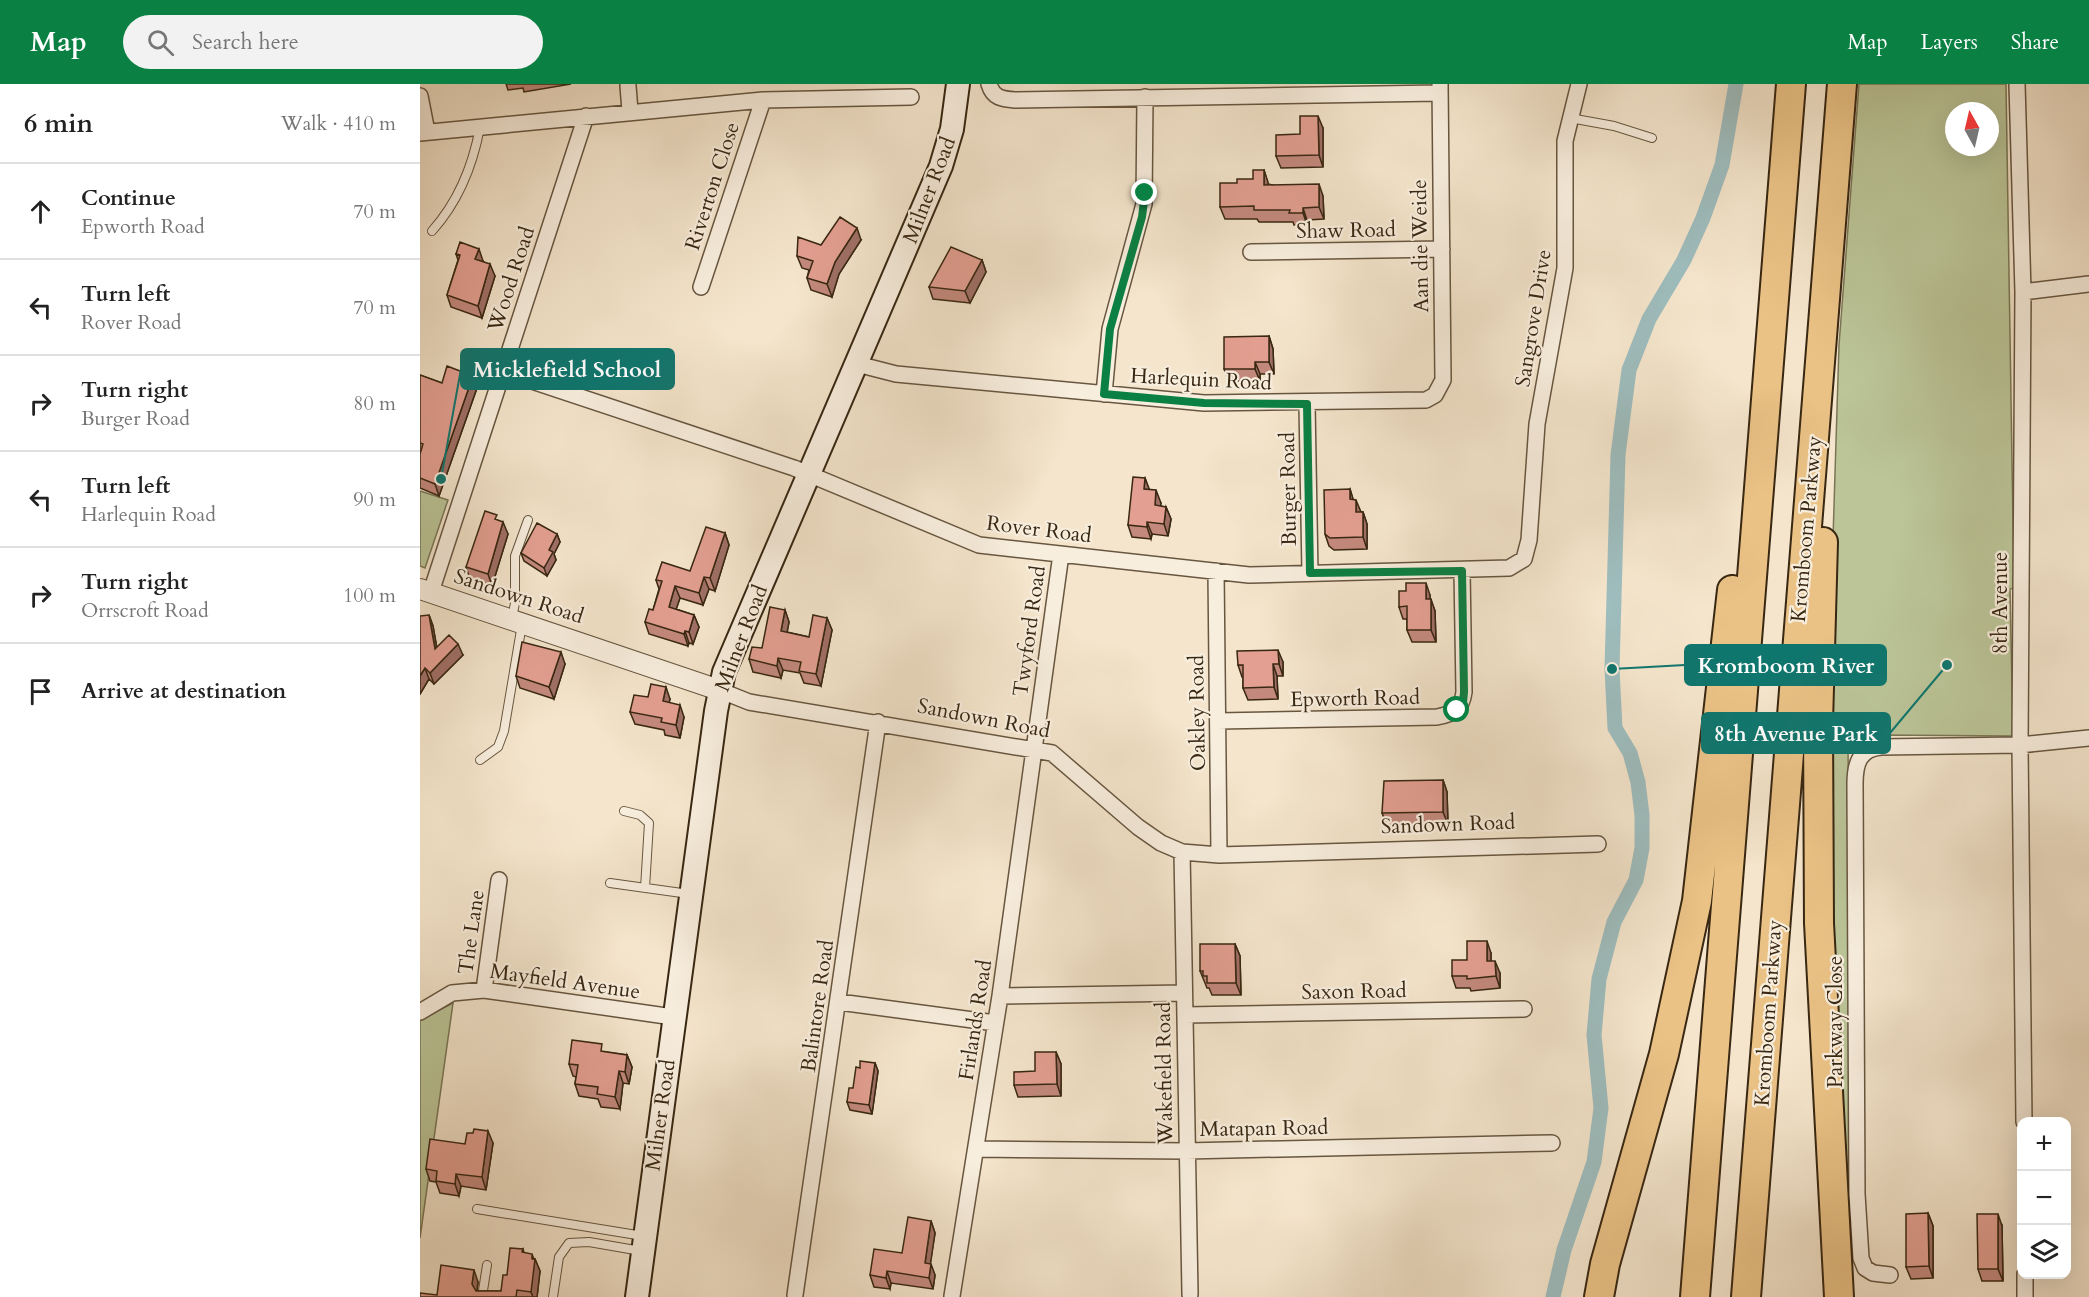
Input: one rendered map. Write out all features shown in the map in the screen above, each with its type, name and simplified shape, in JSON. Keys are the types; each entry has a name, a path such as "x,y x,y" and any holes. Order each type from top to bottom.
{"highway":[{"path":"1695,1297 1791,84"},
{"name":"Kromboom Parkway","path":"1746,1297 1842,84"},
{"path":"1831,213 1817,848 1839,1297"},
{"path":"1599,1297 1605,1264 1664,1054 1697,901 1757,361 1763,339 1772,324"}],"main road":[{"name":"Milner Road","path":"637,1297 719,690 724,672 755,597 941,166 952,129 958,84"}],"street":[{"path":"988,84 994,95 1003,99 1439,89"},
{"name":"Sangrove Drive","path":"1524,559 1529,540 1537,424 1565,268 1564,156 1570,118 1579,84"},
{"name":"8th Avenue","path":"2017,84 2023,292 2020,745 2024,1117"},
{"path":"628,85 630,111"},
{"name":"Aan die Weide","path":"1435,396 1443,380 1439,89"},
{"path":"420,96 423,132 763,100 817,91 911,97"},
{"path":"1104,394 1110,329 1144,204 1145,97"},
{"name":"Riverton Close","path":"701,287 763,100"},
{"name":"Wood Road","path":"425,590 502,371 586,116"},
{"name":"Shaw Road","path":"1251,252 1442,249"},
{"path":"2023,292 2089,289"},
{"name":"Harlequin Road","path":"857,364 896,374 1204,403 1413,402 1435,396"},
{"name":"Rover Road","path":"502,371 810,474 980,544 1249,575 1500,570 1517,565 1524,559"},
{"name":"Burger Road","path":"1307,404 1310,573"},
{"name":"Twyford Road","path":"1035,749 1061,554"},
{"name":"Oakley Road","path":"1216,571 1219,855"},
{"name":"Epworth Road","path":"1218,721 1437,717 1457,710 1463,703 1464,692 1462,571"},
{"name":"Sandown Road","path":"425,590 749,702 1035,749 1059,757 1138,827 1161,843 1182,852 1219,855 1598,844"},
{"name":"Balintore Road","path":"795,1295 879,722"},
{"path":"2020,745 2089,738"},
{"name":"Parkway Close","path":"1890,1275 1873,1274 1865,1268 1861,1258 1857,1194 1855,784 1858,760 1866,751 1881,747 2020,745"},
{"name":"Firlands Road","path":"952,1296 1000,996 1035,749"},
{"name":"Wakefield Road","path":"1182,852 1190,1294"},
{"name":"The Lane","path":"484,990 499,880"},
{"name":"Mayfield Avenue","path":"420,1012 452,993 484,990 674,1017"},
{"path":"1000,996 1184,993"},
{"path":"839,1002 995,1023"},
{"name":"Saxon Road","path":"1185,1015 1524,1009"},
{"name":"Matapan Road","path":"976,1149 1186,1151 1552,1143"},
{"path":"2025,1279 2025,1297"}],"lane":[{"path":"1570,118 1614,126 1652,138"},
{"path":"432,231 443,219 465,179 480,127"},
{"path":"480,760 498,747 504,731 517,621 515,556 528,520"},
{"path":"624,811 640,815 649,823 645,888"},
{"path":"610,883 691,895"},
{"path":"477,1209 643,1244"},
{"path":"553,1297 559,1257 569,1244 589,1242 643,1244"},
{"path":"482,1297 487,1265"}],"green space":[{"path":"1859,84 2006,84 2014,588 2010,589 2013,736 1880,735 1879,739 1848,741 1851,1165 1844,1166 1826,764 1839,345"},
{"path":"420,491 448,500 425,568 420,566"},
{"path":"453,1003 420,1238 420,1020"}],"building":[{"path":"1300,116 1318,116 1319,155 1276,156 1276,135 1300,134"},
{"path":"1253,170 1264,170 1264,185 1319,184 1319,207 1303,208 1303,213 1289,213 1290,210 1254,210 1254,206 1220,207 1220,183 1237,183 1237,179 1253,179"},
{"path":"840,217 857,228 835,262 827,284 807,278 813,261 797,256 798,237 821,245"},
{"path":"460,242 479,249 475,259 490,264 478,306 447,295 460,255 456,254"},
{"path":"951,247 982,260 965,291 929,287"},
{"path":"1269,336 1269,362 1255,362 1255,369 1224,369 1224,337"},
{"path":"447,366 473,376 435,484 420,478 420,454 423,444 420,443 420,375 442,383"},
{"path":"1133,477 1145,478 1144,489 1156,490 1155,505 1166,507 1164,524 1147,522 1147,527 1128,525"},
{"path":"1350,489 1350,499 1356,500 1356,512 1363,512 1363,537 1330,538 1325,534 1324,490"},
{"path":"485,511 497,515 495,519 503,522 488,574 466,567"},
{"path":"537,523 557,534 549,550 553,552 544,568 521,553"},
{"path":"706,527 725,533 710,578 704,577 699,593 675,586 669,607 694,615 689,632 685,631 684,634 645,622 649,609 653,610 662,581 656,580 662,562 690,571"},
{"path":"1406,583 1426,583 1426,599 1431,599 1431,630 1407,630 1407,606 1399,607 1399,591 1406,591"},
{"path":"770,607 785,610 781,631 809,637 813,615 827,618 816,674 799,671 801,662 778,658 777,666 749,659 752,647 762,648"},
{"path":"429,615 435,649 449,635 458,644 430,673 425,668 420,676 420,616"},
{"path":"522,642 561,652 549,687 516,676"},
{"path":"1278,650 1279,664 1273,664 1274,687 1243,688 1243,665 1238,665 1237,651"},
{"path":"651,684 666,687 663,701 680,705 676,725 661,722 662,718 630,712 634,695 648,697"},
{"path":"1443,780 1443,812 1382,813 1384,781"},
{"path":"1467,941 1487,941 1487,961 1495,961 1496,976 1467,979 1467,976 1452,976 1452,960 1467,960"},
{"path":"1200,944 1235,944 1236,983 1207,983 1207,976 1203,976 1203,971 1200,971"},
{"path":"572,1040 602,1044 601,1051 627,1055 625,1072 619,1071 615,1097 597,1094 598,1087 575,1084 578,1065 569,1064"},
{"path":"1035,1052 1056,1052 1057,1084 1014,1085 1014,1072 1035,1071"},
{"path":"860,1061 875,1063 869,1105 847,1102 849,1088 853,1088 856,1067 860,1068"},
{"path":"474,1129 488,1131 482,1177 456,1174 455,1184 436,1181 437,1171 426,1169 430,1139 465,1144 467,1133 473,1133"},
{"path":"1928,1213 1929,1266 1906,1267 1906,1214"},
{"path":"1977,1214 1998,1214 1998,1269 1978,1269"},
{"path":"908,1217 931,1221 925,1263 931,1264 929,1278 887,1271 886,1278 870,1275 874,1249 902,1253"},
{"path":"510,1248 523,1249 522,1252 532,1254 532,1259 535,1259 531,1292 517,1290 516,1297 420,1297 420,1293 437,1295 441,1265 474,1270 472,1284 476,1291 501,1291 503,1275 507,1275"}],"waterway":[{"path":"1553,1297 1564,1250 1594,1162 1601,1108 1594,1035 1599,979 1614,922 1636,880 1642,848 1642,815 1638,782 1630,753 1615,728 1612,669 1618,455 1629,370 1649,319 1684,260 1703,218 1722,165 1736,84"}],"place":[{"name":"Micklefield School","path":"441,479"},
{"name":"8th Avenue Park","path":"1947,665"},
{"name":"Kromboom River","path":"1612,669"}],"route":[{"path":"1145,193 1142,217 1110,329 1104,394 1204,403 1307,404 1310,573 1462,571 1464,692 1463,703 1457,710"}]}
